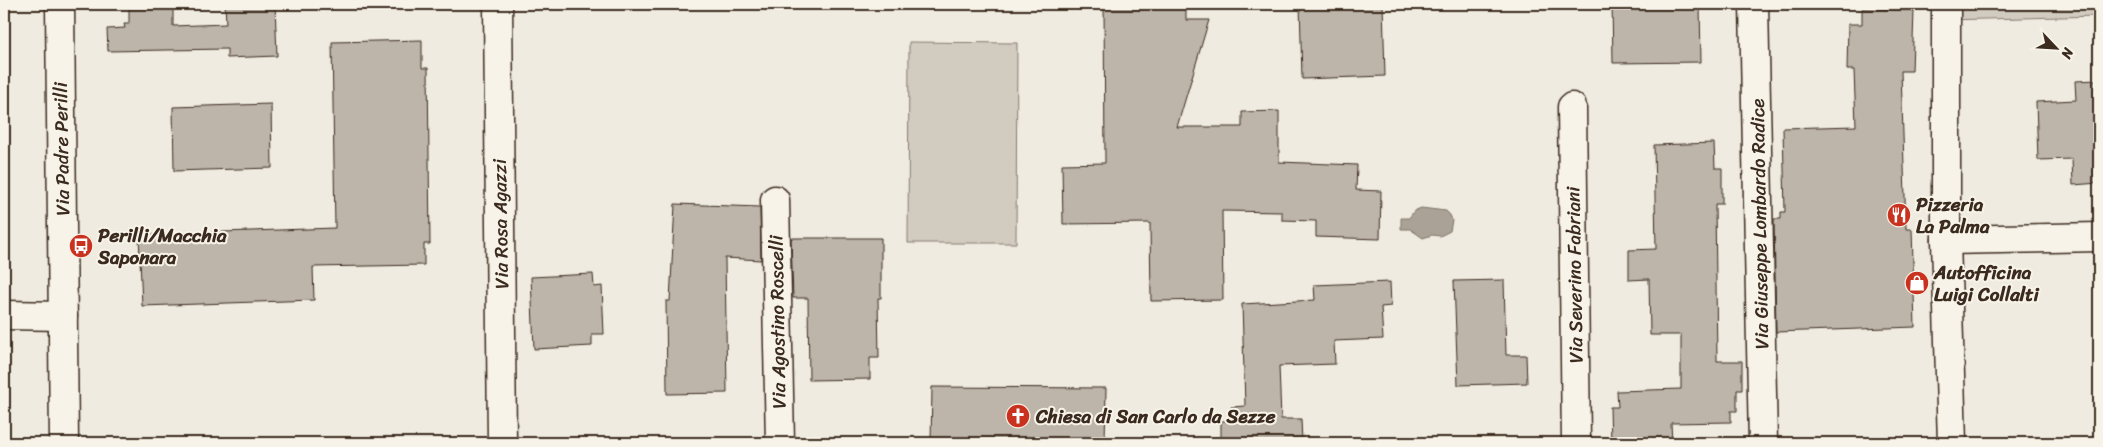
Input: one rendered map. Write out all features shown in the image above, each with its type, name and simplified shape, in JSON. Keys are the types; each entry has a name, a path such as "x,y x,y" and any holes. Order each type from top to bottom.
{"street":[{"name":"Via Padre Perilli","path":"60,4 64,443"},
{"name":"Via Rosa Agazzi","path":"498,4 502,443"},
{"name":"Via Giuseppe Lombardo Radice","path":"1754,4 1763,443"},
{"path":"1946,4 1946,240 1952,443"},
{"name":"Via Severino Fabriani","path":"1572,107 1576,443"},
{"name":"Via Agostino Roscelli","path":"775,200 780,443"},
{"path":"1946,240 2099,238"},
{"path":"4,315 63,316"}],"shaded area":[{"path":"1946,4 2099,4 2099,16 1946,20"},
{"path":"909,42 1017,43 1016,243 908,243"},
{"path":"1421,208 1446,211 1452,220 1450,231 1440,236 1432,235 1423,238 1410,229 1401,229 1401,218 1409,218 1414,211"}],"building":[{"path":"129,4 173,4 173,26 226,24 225,4 275,4 277,56 227,58 227,49 108,51 107,29 125,28 124,24 129,24"},
{"path":"1104,4 1186,4 1186,20 1209,20 1177,127 1242,127 1242,112 1279,111 1279,162 1357,165 1356,190 1381,191 1380,239 1316,237 1316,221 1282,220 1282,212 1222,211 1223,300 1151,301 1150,223 1063,224 1062,164 1105,163"},
{"path":"1300,4 1383,4 1385,76 1302,79"},
{"path":"1612,4 1700,4 1701,62 1613,63"},
{"path":"1862,9 1914,10 1912,71 1901,71 1906,229 1912,229 1915,327 1776,332 1774,219 1781,219 1781,212 1785,212 1783,128 1856,126 1854,70 1847,70 1848,24 1862,24"},
{"path":"422,40 422,68 428,68 430,244 424,244 424,265 313,267 314,300 142,306 139,235 335,228 332,42"},
{"path":"2099,80 2099,183 2073,185 2072,159 2038,160 2036,102 2076,100 2075,81"},
{"path":"271,104 272,168 174,171 173,107"},
{"path":"1714,143 1715,168 1722,168 1722,204 1715,204 1717,361 1742,361 1742,390 1737,390 1737,411 1731,411 1731,422 1671,423 1672,443 1611,443 1610,407 1618,407 1617,391 1681,389 1681,335 1650,335 1649,279 1629,280 1629,250 1656,249 1654,145"},
{"path":"675,204 760,207 761,260 725,258 727,393 667,394 666,301 670,301"},
{"path":"791,238 881,238 881,298 878,298 879,358 870,358 870,379 809,380 808,298 793,298"},
{"path":"593,274 594,287 602,286 604,334 592,334 592,346 534,349 531,277"},
{"path":"1504,280 1506,355 1526,355 1527,383 1458,385 1454,281"},
{"path":"1390,282 1391,306 1381,307 1383,339 1334,341 1335,364 1279,366 1281,419 1301,419 1302,443 1221,443 1221,421 1232,421 1231,407 1245,406 1242,304 1315,300 1314,285"},
{"name":"Chiesa di San Carlo da Sezze","path":"932,387 1106,388 1105,443 931,443"}],"place":[{"name":"Pizzeria La Palma","path":"1899,215"},
{"name":"Perilli/Macchia Saponara","path":"81,246"},
{"name":"Autofficina Luigi Collalti","path":"1917,283"},
{"name":"Chiesa di San Carlo da Sezze","path":"1018,416"}]}
